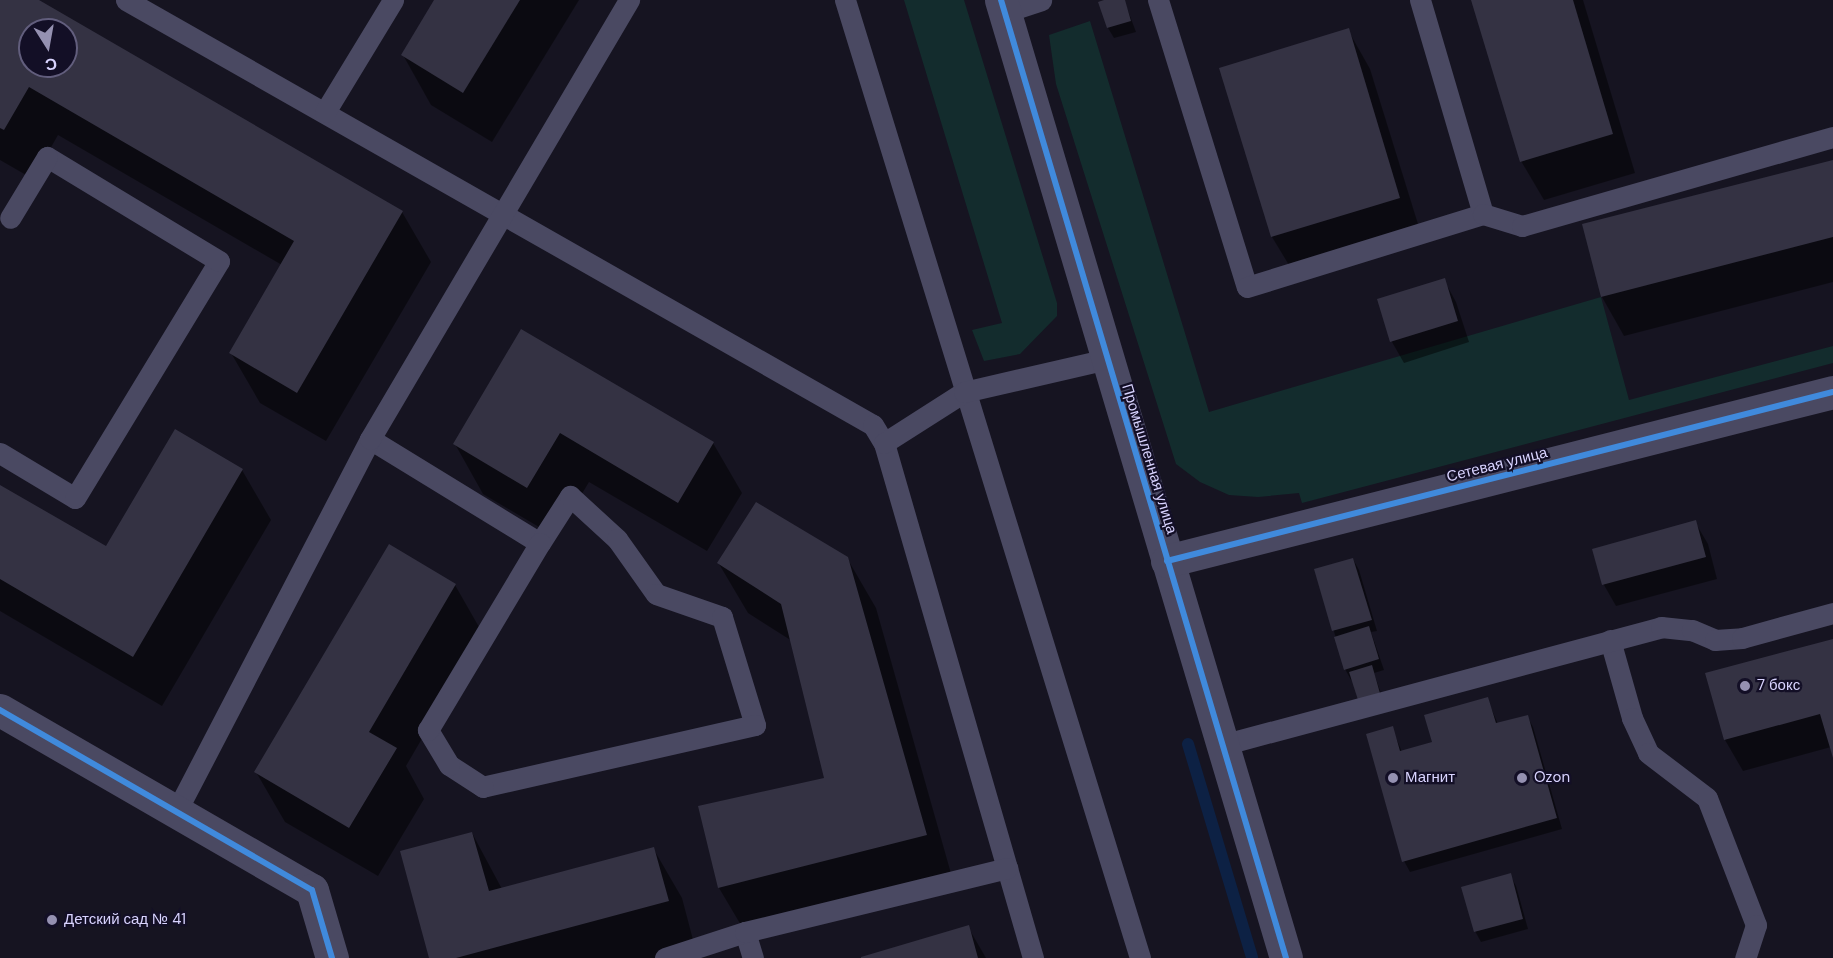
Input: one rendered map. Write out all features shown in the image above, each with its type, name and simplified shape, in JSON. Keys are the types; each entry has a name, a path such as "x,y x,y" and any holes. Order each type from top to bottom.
{"street":[{"name":"Промышленная улица","path":"1003,6 1286,958"},
{"name":"Сетевая улица","path":"1167,561 1833,392"},
{"path":"0,710 312,890 332,958"}],"lane":[{"path":"325,112 393,0"},
{"path":"176,812 370,439 629,0"},
{"path":"845,0 1140,958"},
{"path":"1003,6 1041,0"},
{"path":"1158,0 1246,287 1483,214 1522,226 1833,137"},
{"path":"1420,0 1483,214"},
{"path":"136,2 873,424 884,443 1033,958"},
{"path":"0,453 75,498 219,261 47,157 3,222"},
{"path":"884,443 964,392 1107,359"},
{"path":"370,439 540,543"},
{"path":"570,496 617,539 656,594 722,617 755,725 483,787 449,765 428,730 540,543 570,496"},
{"path":"1222,745 1661,627 1692,630 1715,640 1742,638 1833,613"},
{"path":"1610,640 1632,718 1648,753 1707,798 1756,925 1745,958"},
{"path":"665,958 744,933 1007,868"},
{"path":"744,933 753,958"}],"green space":[{"path":"904,0 964,0 1057,303 1057,316 1020,354 984,361 972,330 1002,323"},
{"path":"1090,21 1209,412 1601,297 1629,400 1833,346 1833,363 1302,503 1299,493 1258,497 1229,495 1200,482 1176,464 1056,84 1049,35"}],"building":[{"path":"0,0 39,0 70,18 18,18 18,78 78,78 78,23 403,211 297,393 229,353 294,241 29,87 4,130 0,128"},
{"path":"434,0 520,0 463,93 401,55"},
{"path":"1125,0 1131,21 1107,28 1098,2"},
{"path":"1471,0 1573,0 1613,134 1520,162"},
{"path":"1349,28 1400,198 1271,237 1219,68"},
{"path":"1833,160 1833,237 1601,297 1582,224"},
{"path":"1445,278 1458,321 1390,342 1377,299"},
{"path":"521,329 714,442 678,503 560,433 527,488 453,444"},
{"path":"175,429 243,469 133,657 0,579 0,485 106,546"},
{"path":"756,502 848,557 927,835 718,888 698,806 824,778 781,604 717,563"},
{"path":"1696,520 1706,557 1602,585 1592,549"},
{"path":"389,544 456,584 369,732 397,748 349,828 254,772"},
{"path":"1353,558 1372,620 1332,631 1314,569"},
{"path":"1369,626 1379,659 1344,670 1334,637"},
{"path":"1833,639 1833,758 1820,714 1724,740 1705,673"},
{"path":"1372,665 1381,697 1359,703 1349,672"},
{"path":"1488,697 1496,723 1528,715 1557,818 1402,862 1366,734 1393,726 1400,751 1432,742 1424,715"},
{"path":"472,832 489,891 654,847 669,901 456,958 429,958 400,851"},
{"path":"1511,873 1523,919 1474,932 1461,887"},
{"path":"969,925 978,958 861,958 861,957"}],"waterway":[{"path":"1188,744 1252,958"}],"cycle path":[{"path":"1001,0 1286,958"},
{"path":"1167,561 1833,392"},
{"path":"0,710 312,890 332,958"}],"place":[{"name":"7 бокс","path":"1745,686"},
{"name":"Магнит","path":"1393,778"},
{"name":"Ozon","path":"1522,778"},
{"name":"Детский сад № 41","path":"52,920"}]}
